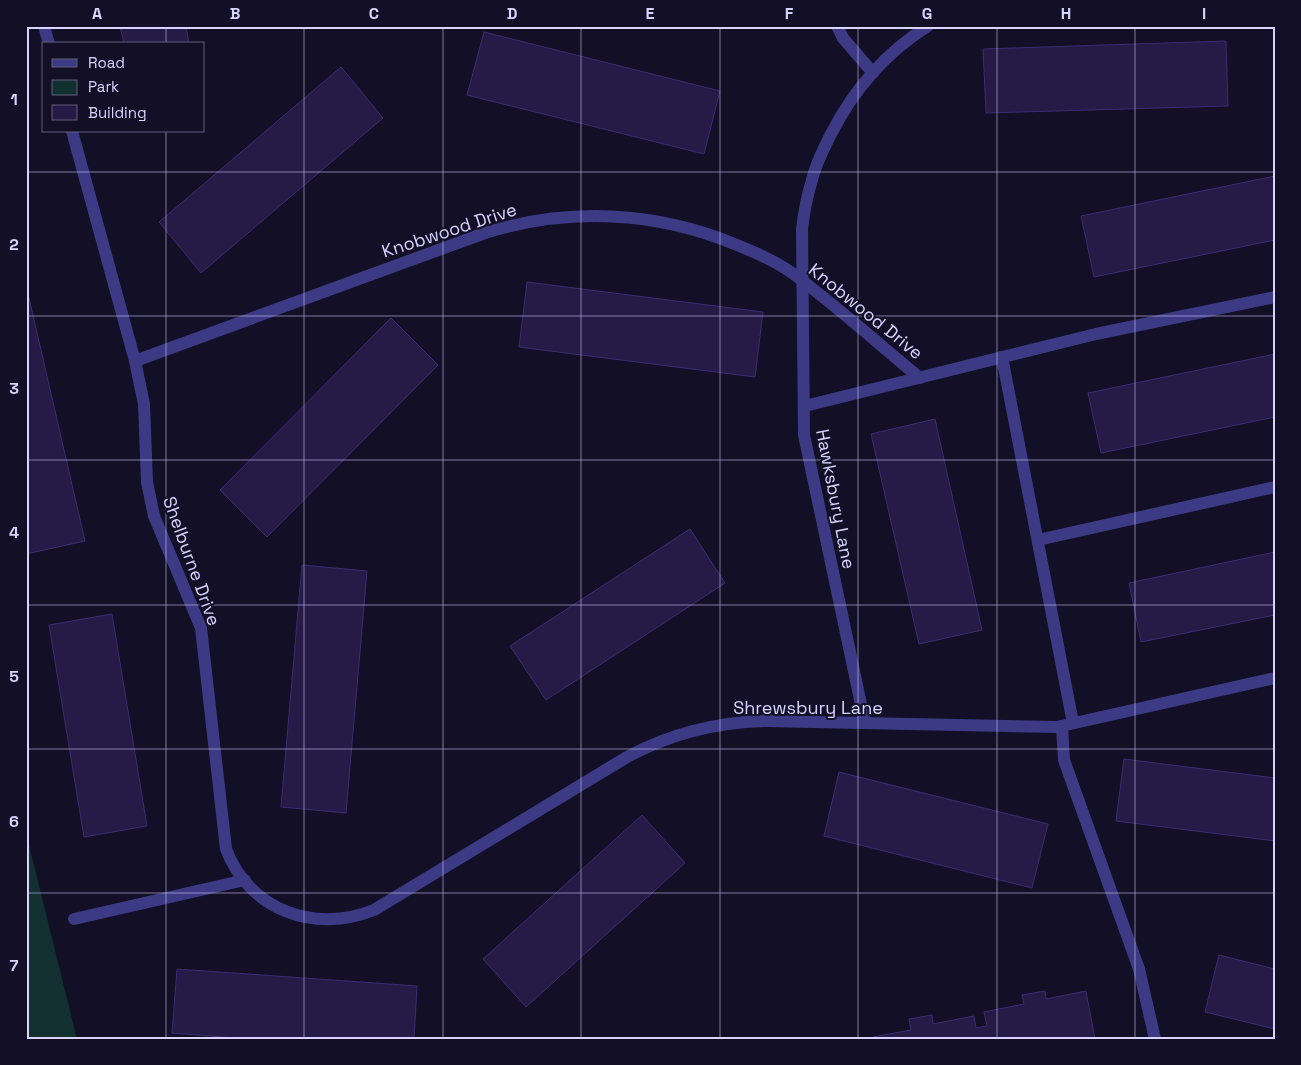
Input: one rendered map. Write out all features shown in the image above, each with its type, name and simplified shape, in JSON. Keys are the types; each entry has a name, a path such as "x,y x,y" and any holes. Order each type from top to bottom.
{"street":[{"path":"44,26 48,42"},
{"path":"838,26 843,38 873,73"},
{"name":"Hawksbury Lane","path":"865,723 804,435 802,229 804,210 812,178 825,144 838,118 853,96 873,73 893,53 928,26"},
{"name":"Shelburne Drive","path":"72,132 135,362 144,404 147,482 154,516 201,628 226,848 230,860 245,880 270,904"},
{"name":"Knobwood Drive","path":"135,362 485,233 554,217 583,215 649,219 681,225 714,235 761,255 801,279 920,378"},
{"name":"Knobwood Drive","path":"804,406 1096,334 1275,296"},
{"path":"1002,357 1038,540 1068,725 1064,760 1137,963 1155,1039"},
{"path":"1038,540 1275,487"},
{"name":"Shrewsbury Lane","path":"270,904 292,914 322,920 353,918 374,910 627,757 662,741 688,732 727,724 754,722 1068,725 1275,678"},
{"path":"74,919 245,880"}],"green space":[{"path":"26,833 77,1039 26,1039"}],"building":[{"path":"120,26 186,26 189,42 124,42"},
{"path":"484,32 720,91 704,154 467,95"},
{"path":"1226,41 1228,106 986,113 983,49"},
{"path":"341,67 383,118 201,273 159,222"},
{"path":"1275,176 1275,240 1094,277 1081,216"},
{"path":"527,282 763,312 755,377 519,347"},
{"path":"26,285 85,541 26,554"},
{"path":"391,318 438,365 267,537 220,490"},
{"path":"1275,354 1275,417 1101,453 1088,393"},
{"path":"935,419 982,630 919,644 871,434"},
{"path":"690,529 725,583 546,700 510,646"},
{"path":"1275,552 1275,615 1141,642 1129,583"},
{"path":"302,565 367,571 346,813 281,807"},
{"path":"112,614 147,826 84,837 49,625"},
{"path":"1124,759 1275,778 1275,841 1116,821"},
{"path":"839,772 1048,824 1032,888 824,836"},
{"path":"642,815 685,863 526,1007 483,959"},
{"path":"1219,955 1275,969 1275,1029 1205,1012"},
{"path":"177,969 417,986 414,1039 248,1039 172,1033"},
{"path":"1045,991 1046,999 1086,991 1095,1039 873,1039 873,1037 911,1030 909,1019 932,1015 933,1024 974,1016 976,1028 987,1026 984,1012 1024,1004 1022,995"}]}
